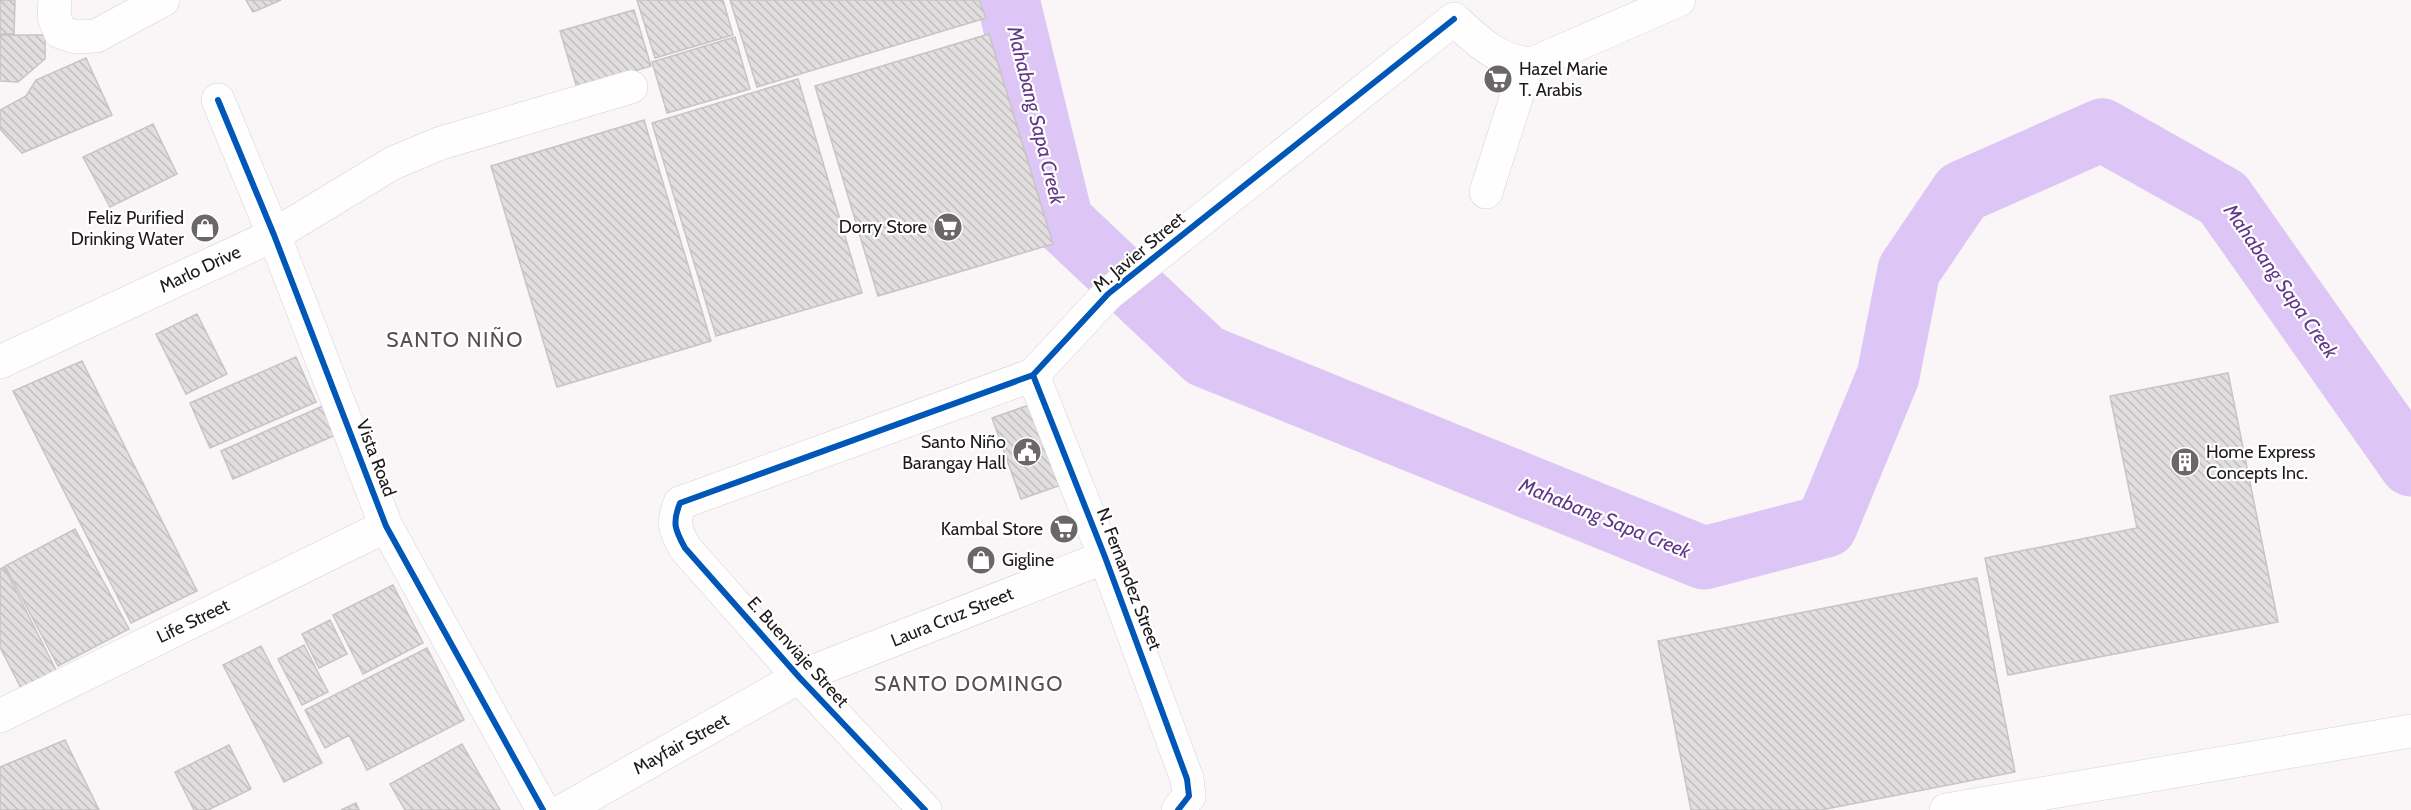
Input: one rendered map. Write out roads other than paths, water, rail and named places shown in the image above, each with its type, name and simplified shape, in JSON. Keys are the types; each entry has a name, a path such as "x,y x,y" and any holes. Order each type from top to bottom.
{"street":[{"path":"55,0 54,17 60,32 76,38 96,36 163,0"},
{"path":"1454,9 1474,38 1500,56 1527,64 1534,63 1678,0"},
{"name":"M. Javier Street","path":"680,503 1033,375 1108,294 1454,9"},
{"path":"1486,192 1527,64"},
{"name":"Marlo Drive","path":"0,362 274,235 393,163 441,143 631,87"},
{"name":"Vista Road","path":"218,100 274,235 386,526 543,810"},
{"name":"N. Fernandez Street","path":"1033,375 1105,557 1187,779 1184,803"},
{"name":"E. Buenviaje Street","path":"680,503 675,514 675,530 685,548 799,678 925,810"},
{"name":"Life Street","path":"0,716 386,526"},
{"name":"Laura Cruz Street","path":"799,678 1105,557"},
{"name":"Mayfair Street","path":"564,810 799,678"},
{"path":"1946,810 2411,731"}],"waterway":[{"name":"Mahabang Sapa Creek","path":"1008,0 1062,221 1205,356 1704,558 1826,526 1888,376 1909,270 1962,192 2102,130 2223,198 2411,465"}],"place":[{"name":"Hazel Marie T. Arabis","path":"1498,79"},
{"name":"Dorry Store","path":"948,227"},
{"name":"Feliz Purified Drinking Water","path":"205,228"},
{"name":"Santo Niño Barangay Hall","path":"1027,452"},
{"name":"Home Express Concepts Inc.","path":"2185,462"},
{"name":"Kambal Store","path":"1064,529"},
{"name":"Gigline","path":"981,560"}],"district":[{"name":"SANTO NIÑO","path":"455,339"},
{"name":"SANTO DOMINGO","path":"969,683"}]}
